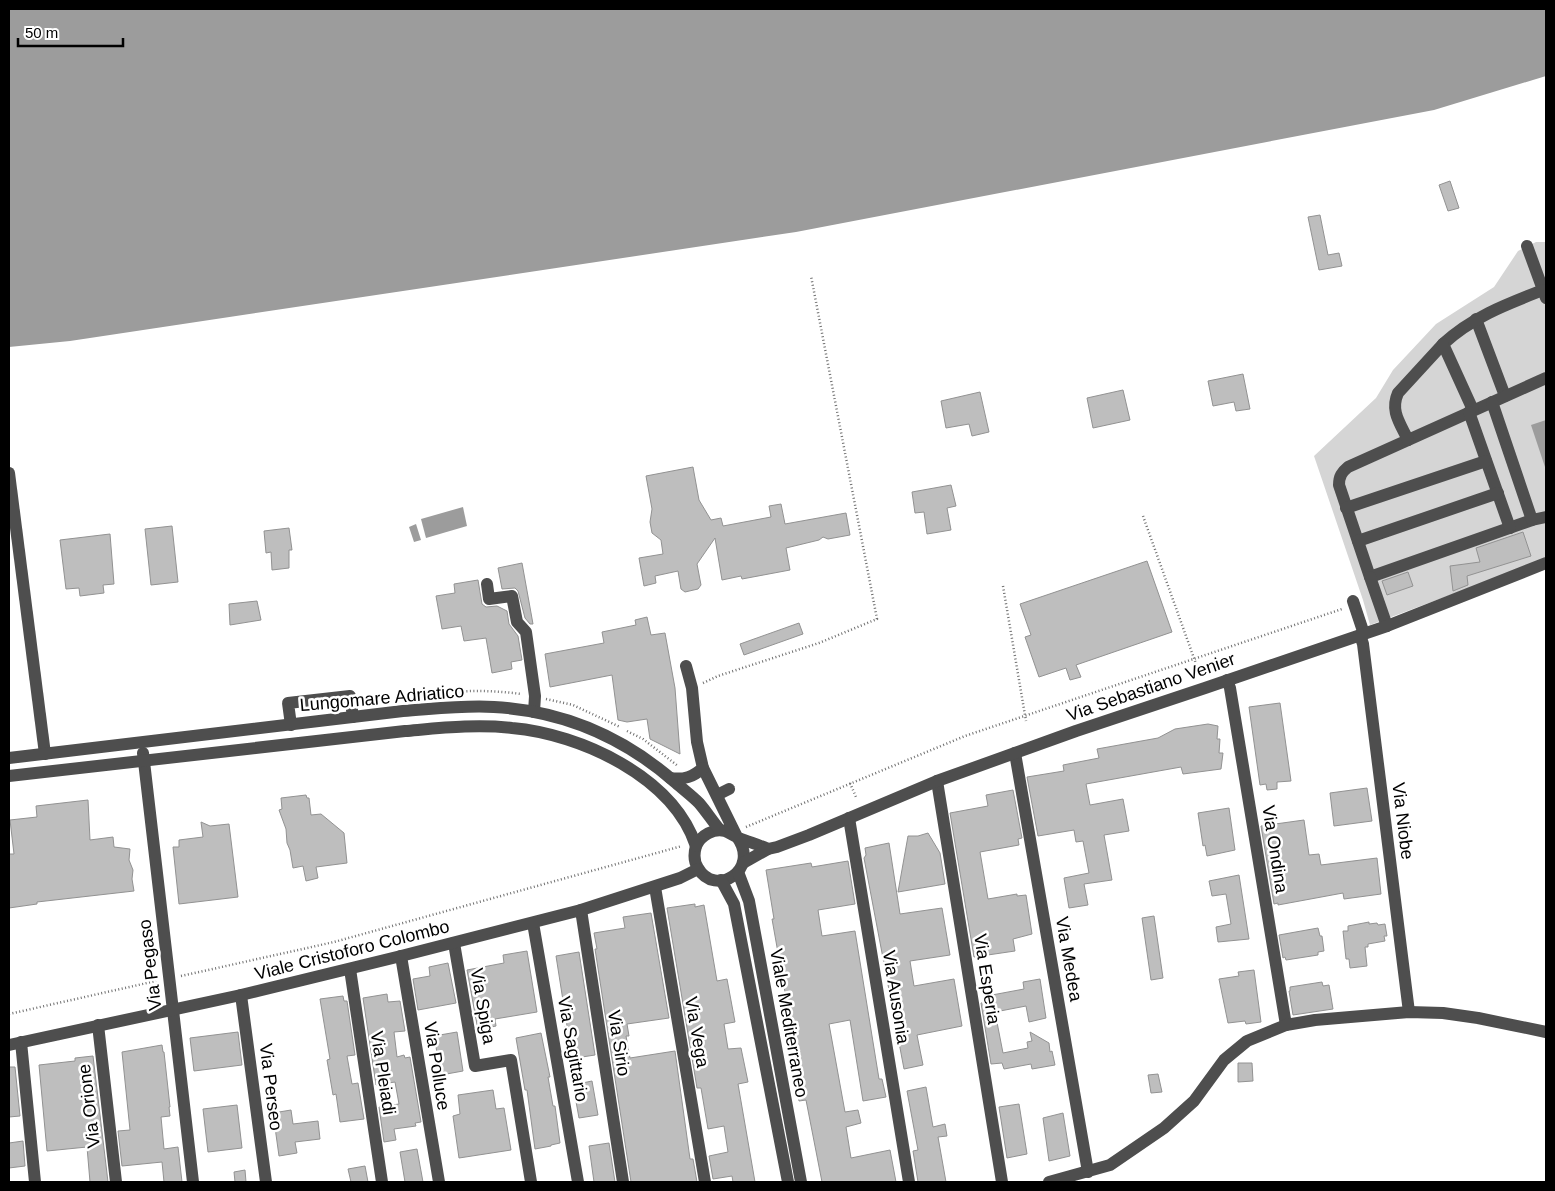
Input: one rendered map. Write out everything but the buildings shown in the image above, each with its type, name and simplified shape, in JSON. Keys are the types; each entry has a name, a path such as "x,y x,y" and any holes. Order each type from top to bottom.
{"street":[{"path":"1408,440 1394,408 1398,393 1409,380 1456,332 1476,319 1496,308 1545,294 1527,246"},
{"path":"1476,319 1505,396"},
{"path":"1443,344 1471,411 1486,461 1510,528"},
{"path":"1387,626 1339,485 1342,471 1546,378"},
{"path":"1492,402 1532,520"},
{"path":"1346,508 1486,461"},
{"path":"9,472 45,754"},
{"path":"1358,541 1498,493"},
{"path":"1370,577 1532,520 1546,517"},
{"name":"Via Sebastiano Venier","path":"740,868 768,849 777,848 937,781 1015,752 1387,626 1546,563"},
{"path":"487,584 489,600 512,596 517,622 526,632 535,696 534,712"},
{"name":"Via Niobe","path":"1353,603 1362,634 1409,1012"},
{"path":"686,666 692,688 697,742 703,768 737,837 744,849 740,868 728,879 708,878 698,868 694,854 696,846 706,834 720,830 726,831 737,837 768,849"},
{"name":"Via Ondina","path":"1227,680 1230,688 1286,1025"},
{"path":"291,725 288,703 350,696 353,717"},
{"name":"Lungomare Adriatico","path":"9,758 403,711 493,707 534,712 572,721 603,733 636,751 670,778 699,803 720,830"},
{"name":"Lungomare Adriatico","path":"9,776 405,731 464,726 514,728 565,739 596,750 628,766 654,786 682,816 691,831 696,846"},
{"name":"Via Pegaso","path":"142,743 193,1182"},
{"name":"Via Medea","path":"1015,752 1088,1172"},
{"path":"670,778 690,777 703,768"},
{"name":"Via Esperia","path":"937,781 1002,1182"},
{"path":"717,794 729,789"},
{"name":"Via Ausonia","path":"849,818 909,1182"},
{"name":"Viale Cristoforo Colombo","path":"15,1043 241,996 534,923 655,887 689,875 698,868"},
{"name":"Viale Mediterraneo","path":"740,868 749,900 801,1182"},
{"name":"Viale Mediterraneo","path":"721,880 734,904 788,1182"},
{"name":"Via Vega","path":"655,887 705,1182"},
{"name":"Via Sirio","path":"581,910 623,1182"},
{"name":"Via Sagittario","path":"534,923 578,1182"},
{"name":"Via Spiga","path":"454,943 475,1066 510,1060 531,1182"},
{"name":"Via Polluce","path":"402,956 439,1182"},
{"name":"Via Pleiadi","path":"350,969 382,1182"},
{"name":"Via Perseo","path":"241,996 266,1182"},
{"path":"1050,1182 1110,1165 1164,1128 1194,1101 1224,1060 1247,1042 1286,1025 1315,1020 1409,1012 1443,1013 1478,1018 1546,1032"},
{"name":"Via Orione","path":"98,1025 116,1182"},
{"path":"15,1043 35,1182"}],"path":[{"path":"692,688 718,676 819,643 877,619 810,276"},
{"path":"1143,516 1205,688"},
{"path":"1003,586 1026,721"},
{"path":"737,837 747,826 964,736 1195,659 1353,603"},
{"path":"850,783 856,797"},
{"path":"176,977 334,942 685,846 696,846"},
{"path":"9,1014 157,981"}],"shaded area":[{"path":"9,9 1546,9 1546,76 1434,110 796,232 70,341 9,347"},
{"path":"1536,242 1546,242 1546,559 1370,625 1314,456 1376,398 1393,370 1436,324 1494,287 1518,251"},
{"path":"1546,420 1546,470 1531,425"},
{"path":"463,507 467,526 426,538 421,519"},
{"path":"416,524 421,540 414,542 409,527"}]}
